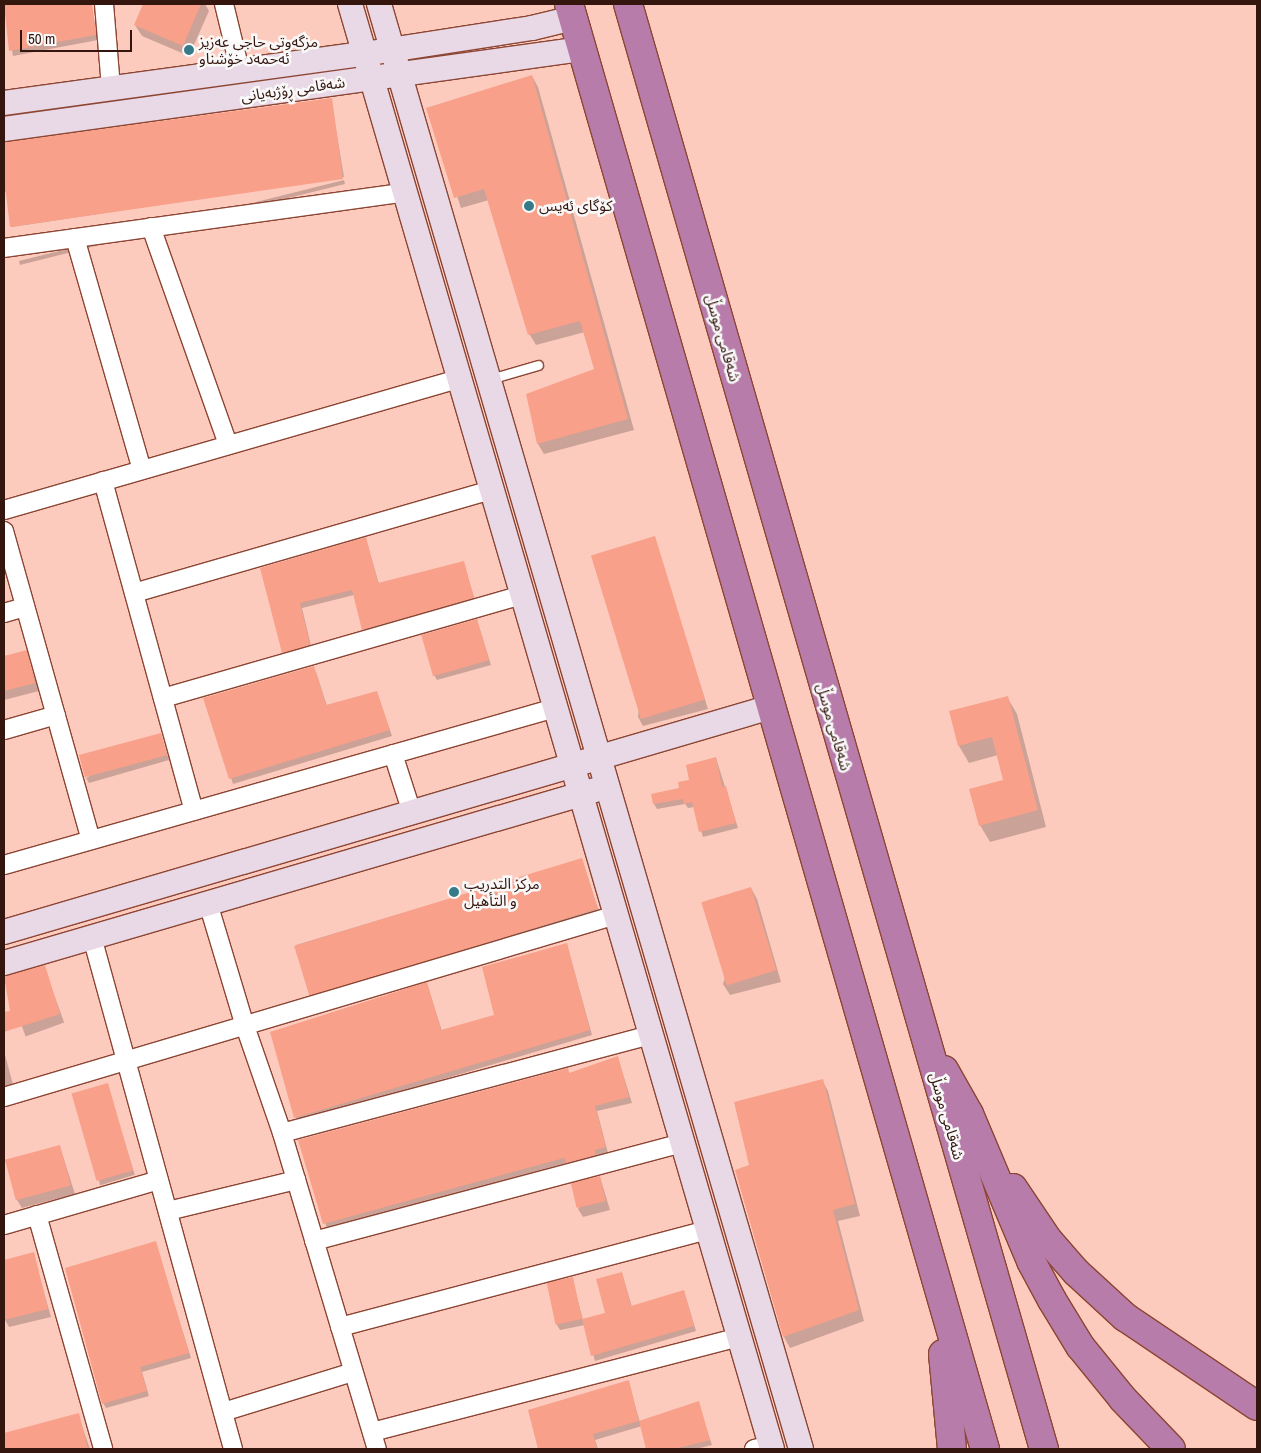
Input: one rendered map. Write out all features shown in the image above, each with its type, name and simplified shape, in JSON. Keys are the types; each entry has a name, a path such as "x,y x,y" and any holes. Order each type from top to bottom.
{"highway":[{"name":"شەقامی موسڵ","path":"628,4 1044,1449"},
{"path":"571,11 985,1449"},
{"path":"926,1044 953,1082 969,1114 1024,1207 1076,1272 1125,1318 1257,1406"},
{"path":"969,1114 999,1191 1052,1300 1098,1369 1171,1449"},
{"path":"902,1165 942,1343 951,1418 952,1449"}],"street":[{"path":"104,4 111,88"},
{"path":"224,4 240,70"},
{"path":"350,4 739,1337 766,1448"},
{"path":"380,4 801,1449"},
{"name":"شەقامی ڕۆژبەیانی","path":"4,103 364,54 532,28 571,11"},
{"path":"532,28 536,54"},
{"name":"شەقامی ڕۆژبەیانی","path":"4,129 582,49"},
{"path":"4,248 404,192"},
{"path":"151,227 228,445"},
{"path":"75,238 142,470"},
{"path":"4,510 459,379"},
{"path":"477,440 504,432"},
{"path":"103,482 194,811"},
{"path":"134,592 492,490"},
{"path":"4,531 91,840"},
{"path":"163,698 522,595"},
{"path":"4,613 25,607"},
{"path":"4,932 771,707"},
{"path":"4,865 555,708"},
{"path":"4,730 56,715"},
{"path":"393,754 412,813"},
{"path":"4,963 608,786"},
{"path":"208,903 245,1026 282,1132 377,1449"},
{"path":"4,1097 127,1062 616,915"},
{"path":"92,937 233,1449"},
{"path":"282,1132 651,1035"},
{"path":"314,1240 682,1143"},
{"path":"692,1176 719,1168"},
{"path":"4,1225 160,1180"},
{"path":"168,1210 296,1180"},
{"path":"37,1216 103,1449"},
{"path":"340,1327 708,1230"},
{"path":"372,1432 739,1337"},
{"path":"223,1412 354,1372"}],"lane":[{"path":"489,380 538,365"}],"building":[{"path":"4,4 92,4 96,35 9,51"},
{"path":"143,4 201,4 183,46 134,25"},
{"name":"کۆگای ئەیس","path":"532,75 628,419 537,444 526,394 594,369 580,321 528,335 484,189 454,198 426,108"},
{"path":"332,98 343,179 10,227 4,177 4,142"},
{"path":"655,536 705,700 641,719 591,556"},
{"path":"366,537 378,583 464,561 474,598 362,630 352,590 300,603 310,645 282,653 260,568"},
{"path":"477,619 489,660 433,676 421,635"},
{"path":"27,650 35,683 4,691 4,656"},
{"path":"314,666 326,705 377,691 390,730 229,779 203,698"},
{"path":"1008,696 1038,810 979,826 969,789 1003,780 992,737 958,746 949,711"},
{"path":"161,733 167,755 85,777 79,755"},
{"path":"716,757 722,787 726,786 736,823 699,832 692,802 684,804 683,799 653,804 651,794 679,788 678,782 689,780 686,765"},
{"path":"582,858 597,909 310,997 294,946"},
{"path":"751,887 776,970 727,985 701,902"},
{"path":"567,943 590,1030 294,1118 270,1032 427,982 441,1030 494,1015 482,967"},
{"path":"45,965 60,1014 4,1032 4,1012 10,1011 4,976"},
{"path":"618,1056 629,1097 595,1106 606,1147 595,1150 596,1155 566,1163 564,1158 323,1224 298,1140 568,1068 569,1073"},
{"path":"823,1079 855,1204 833,1210 859,1310 783,1337 735,1170 749,1165 734,1102"},
{"path":"108,1083 133,1170 97,1181 71,1093"},
{"path":"60,1145 71,1186 16,1200 5,1160"},
{"path":"600,1176 606,1201 577,1208 571,1183"},
{"path":"156,1241 189,1353 140,1367 147,1391 102,1404 65,1268"},
{"path":"34,1252 48,1309 4,1320 4,1260"},
{"path":"622,1272 631,1306 684,1290 694,1326 591,1356 582,1319 605,1313 596,1279"},
{"path":"573,1277 582,1319 556,1325 547,1283"},
{"path":"629,1380 639,1421 593,1434 597,1449 538,1449 528,1410"},
{"path":"699,1401 710,1440 674,1449 646,1449 639,1421"},
{"path":"79,1413 88,1449 4,1449 4,1433"}],"place":[{"name":"مزگەوتی حاجی عەزیز ئەحمەد خۆشناو","path":"189,50"},
{"name":"کۆگای ئەیس","path":"529,206"},
{"name":"مركز التدريب و التأهيل","path":"454,892"}]}
